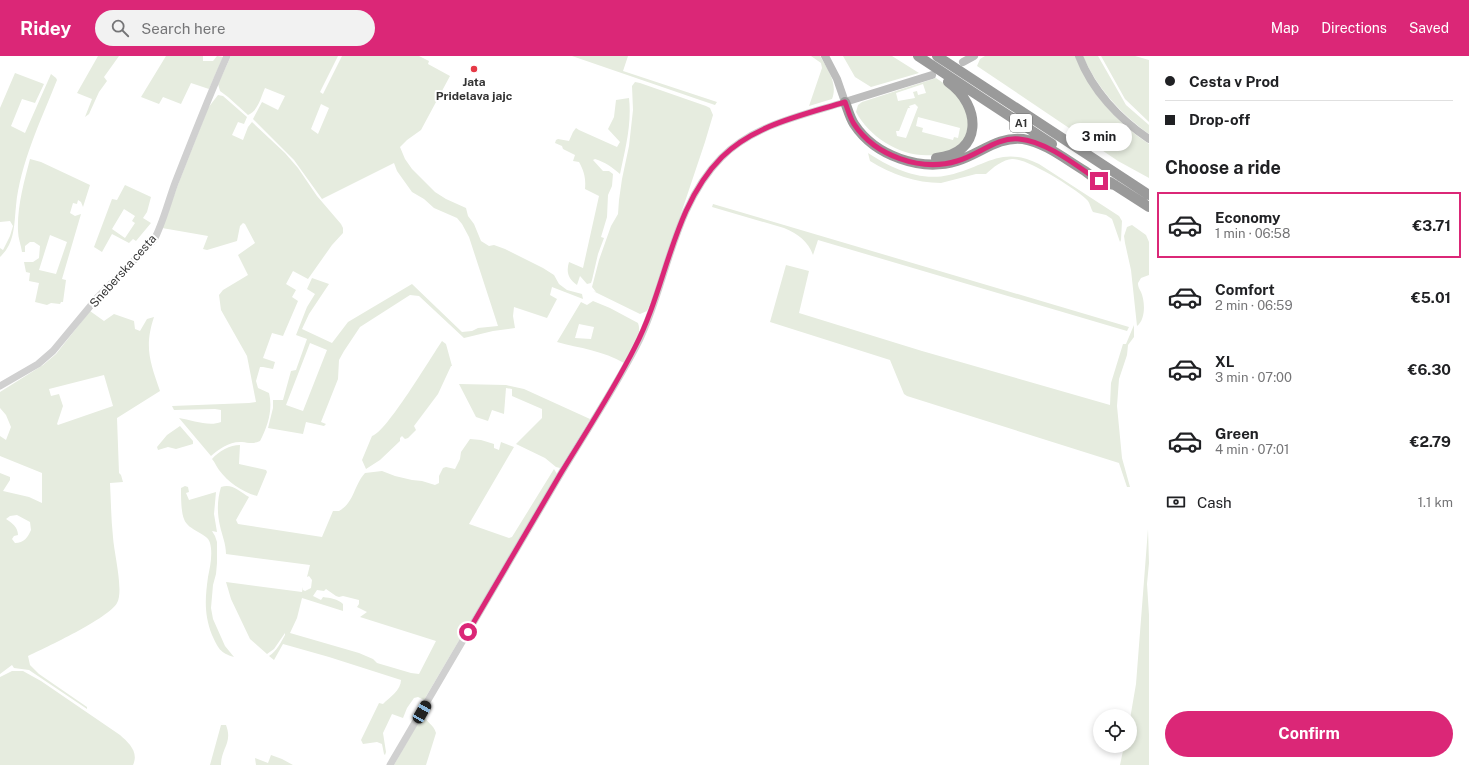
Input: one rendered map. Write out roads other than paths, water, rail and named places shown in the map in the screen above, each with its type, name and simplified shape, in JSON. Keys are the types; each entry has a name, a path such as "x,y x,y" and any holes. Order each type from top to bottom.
{"highway":[{"name":"A1","path":"918,56 1149,207"},
{"name":"A1","path":"937,56 1149,195"},
{"path":"949,56 982,80 987,88"},
{"path":"845,102 866,130 892,149 924,158 940,158 955,153 966,143 971,134 973,122 968,102 960,93 936,74 927,62"},
{"path":"845,102 855,125 867,138 882,150 901,159 928,164 951,162 966,158 1000,141 1020,139 1041,144 1099,181 1115,185"}],"main road":[{"path":"825,56 837,79 845,102 932,75"},
{"path":"964,62 974,56"},
{"path":"1079,56 1091,81 1117,113 1135,130 1149,139"}],"street":[{"name":"Sneberska cesta","path":"0,386 38,364 53,351 97,298 154,240 201,116 227,56"},
{"path":"390,765 635,348 658,295 684,215 693,196 705,178 722,157 747,137 764,128 845,102"}],"place":[{"name":"Jata Pridelava jajc","path":"474,69"}]}
